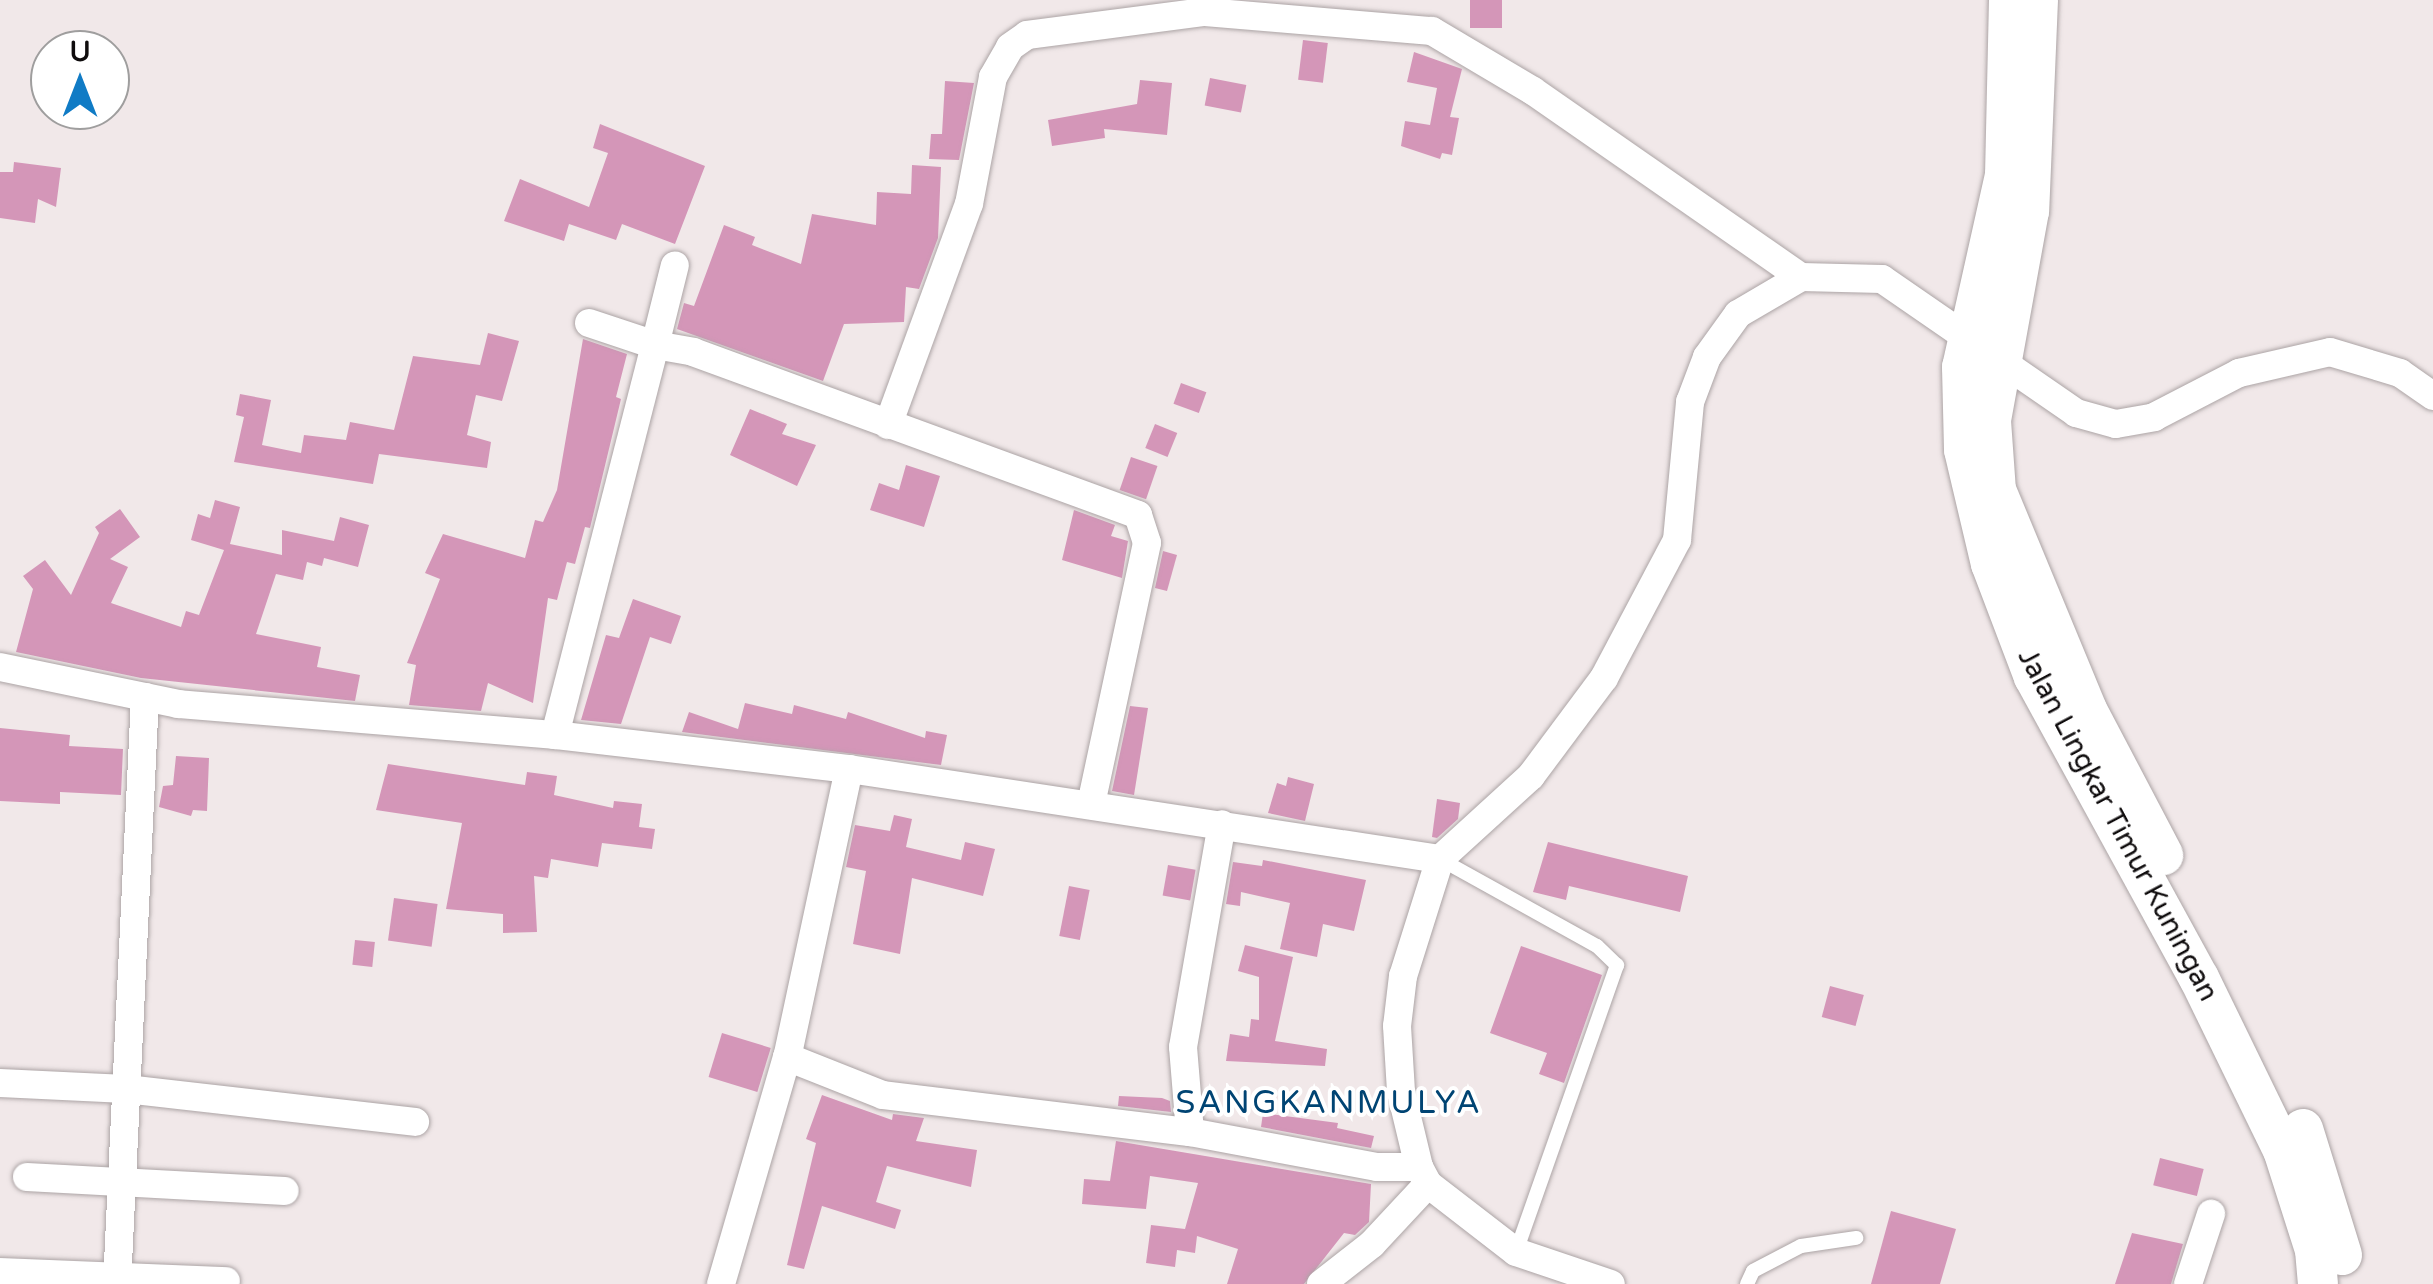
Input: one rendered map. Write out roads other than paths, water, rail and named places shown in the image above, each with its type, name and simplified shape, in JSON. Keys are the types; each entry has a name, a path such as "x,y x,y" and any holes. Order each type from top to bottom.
{"main road":[{"name":"Jalan Lingkar Timur Kuningan","path":"2010,0 2006,175 1969,335 1960,398 1964,450 1992,564 2034,678 2200,978 2282,1150 2315,1250 2318,1284"},
{"name":"Jalan Lingkar Timur Kuningan","path":"2038,0 2028,211 1991,421 2002,512 2086,710 2303,1131 2328,1196 2345,1284"}],"street":[{"path":"888,425 970,204 993,77 1010,46 1027,36 1204,12 1432,31 1533,91 1801,277"},
{"path":"555,735 675,265"},
{"path":"1423,1176 1400,1092 1397,1026 1403,976 1440,859 1531,776 1604,678 1677,540 1690,402 1706,357 1738,314 1801,277 1882,278 2076,413 2116,424 2154,418 2239,373 2330,352 2400,373 2433,396"},
{"path":"588,323 655,345 693,352 1138,515 1146,529 1091,804"},
{"path":"0,667 145,697 555,735 849,769 1440,859"},
{"path":"118,1280 145,697"},
{"path":"721,1284 787,1056 849,769"},
{"path":"1190,1132 1183,1047 1222,824"},
{"path":"787,1056 883,1095 1190,1132 1423,1176 1516,1252 1611,1284"},
{"path":"0,1083 126,1089 415,1122"},
{"path":"1321,1284 1372,1244 1423,1176"},
{"path":"27,1177 286,1191"},
{"path":"2188,1284 2210,1214"},
{"path":"0,1272 118,1280 226,1281"}],"lane":[{"path":"1440,859 1596,946 1617,965 1516,1252"},
{"path":"1747,1284 1754,1271 1801,1246 1856,1238"}],"district":[{"name":"SANGKANMULYA","path":"1329,1103"}]}
